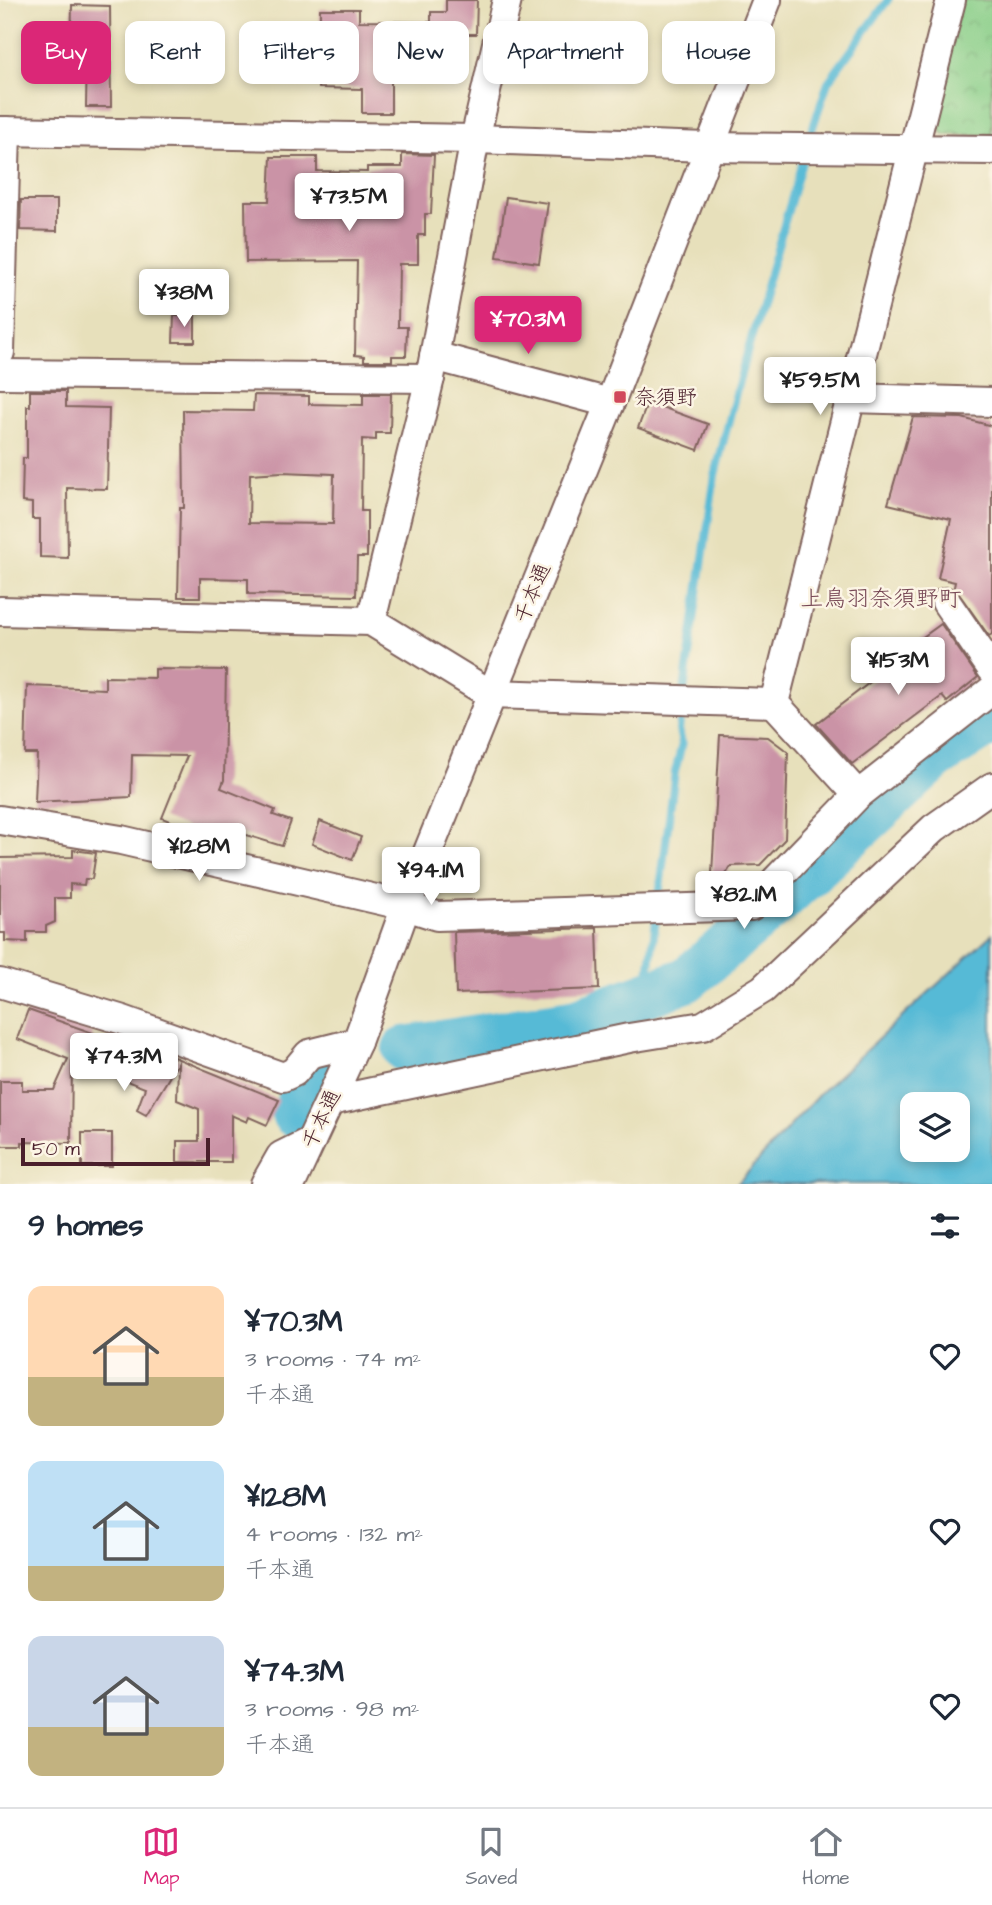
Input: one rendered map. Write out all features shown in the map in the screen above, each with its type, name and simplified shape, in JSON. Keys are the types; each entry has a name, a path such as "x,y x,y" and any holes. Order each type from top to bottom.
{"street":[{"path":"371,621 432,367 475,139 507,0"},
{"name":"千本通","path":"291,1184 357,1042 405,906 610,403 707,147 767,0"},
{"path":"774,702 951,0"},
{"path":"0,352 3,131 475,139 707,147 992,150"},
{"path":"0,374 432,367 610,403"},
{"path":"850,398 992,402"},
{"path":"946,602 992,669"},
{"path":"0,611 371,621 490,694 774,702 858,795"},
{"path":"0,820 121,840 405,906 437,916 751,906 858,795 992,691"},
{"path":"330,1101 629,1038 703,1026 763,989 934,828 992,787"},
{"path":"0,984 123,1020 283,1077 294,1072 309,1054 357,1042"},
{"path":"265,1184 281,1156 311,1141"}],"green space":[{"path":"962,0 992,0 992,135 944,135 929,115"}],"water":[{"path":"992,934 992,1184 737,1184 823,1090"}],"building":[{"path":"446,0 477,0 476,34 469,34 469,21 431,21 431,12 446,12"},
{"path":"72,5 110,6 110,21 72,21"},
{"path":"320,9 359,9 359,21 320,21"},
{"path":"359,21 373,21 373,84 391,84 391,113 362,113 362,89 319,88 319,84 359,84"},
{"path":"86,84 111,84 111,107 86,107"},
{"path":"402,154 434,155 431,214 425,214 425,235 418,235 418,264 399,264 398,327 407,327 406,356 392,356 392,361 364,361 364,356 355,355 357,261 246,262 245,201 269,201 271,157 317,157 317,171 367,172 367,167 402,167"},
{"path":"506,197 548,203 539,263 497,257"},
{"path":"21,200 57,200 57,231 20,230"},
{"path":"174,316 195,316 195,342 173,342"},
{"path":"30,391 66,391 66,407 109,408 107,489 67,488 68,558 40,557 40,519 32,519 32,503 22,502 23,458 27,458 27,406 30,406"},
{"path":"363,394 391,394 390,433 376,433 376,440 362,439 361,511 367,511 367,557 357,557 356,596 248,594 248,579 200,578 200,597 178,597 180,508 184,508 183,410 253,411 254,395 309,396 309,404 363,405","holes":["250,474 334,474 333,524 249,523"]},
{"path":"648,402 708,424 698,450 638,428"},
{"path":"913,417 962,418 992,426 992,634 989,636 954,587 955,582 938,578 951,519 888,504"},
{"path":"941,624 978,677 947,702 942,696 852,764 816,724 886,670 893,680 927,656 916,642"},
{"path":"155,669 226,670 224,780 221,788 275,810 273,815 291,821 282,846 236,832 229,848 209,842 211,838 162,818 187,756 132,755 131,797 35,802 37,754 25,754 27,686 105,689 105,677 155,678"},
{"path":"720,735 768,737 788,752 785,839 760,865 731,866 716,891 711,891"},
{"path":"320,821 361,837 352,860 312,844"},
{"path":"73,850 96,853 92,879 85,879 84,885 70,884 70,898 55,898 55,922 46,926 46,932 27,932 27,942 5,941 5,933 0,933 0,858 73,857"},
{"path":"597,928 599,989 456,994 454,932"},
{"path":"28,1010 93,1033 91,1037 153,1068 159,1051 279,1100 267,1125 249,1117 247,1122 231,1115 231,1162 177,1162 177,1141 199,1141 199,1109 177,1100 178,1063 146,1115 137,1110 145,1088 72,1060 71,1143 22,1142 22,1146 0,1146 0,1081 22,1081 22,1090 54,1090 68,1059 17,1039"},
{"path":"82,1133 112,1133 112,1166 82,1166"}],"waterway":[{"path":"808,142 828,82 888,0"},
{"path":"646,997 675,772 682,744 679,730 684,690 715,475 804,155"},
{"path":"405,1049 572,1022 686,980 775,905 935,758 992,721"},
{"path":"294,1114 316,1070"}],"place":[{"name":"奈須野","path":"620,397"}],"district":[{"name":"上鳥羽奈須野町","path":"881,598"}]}
